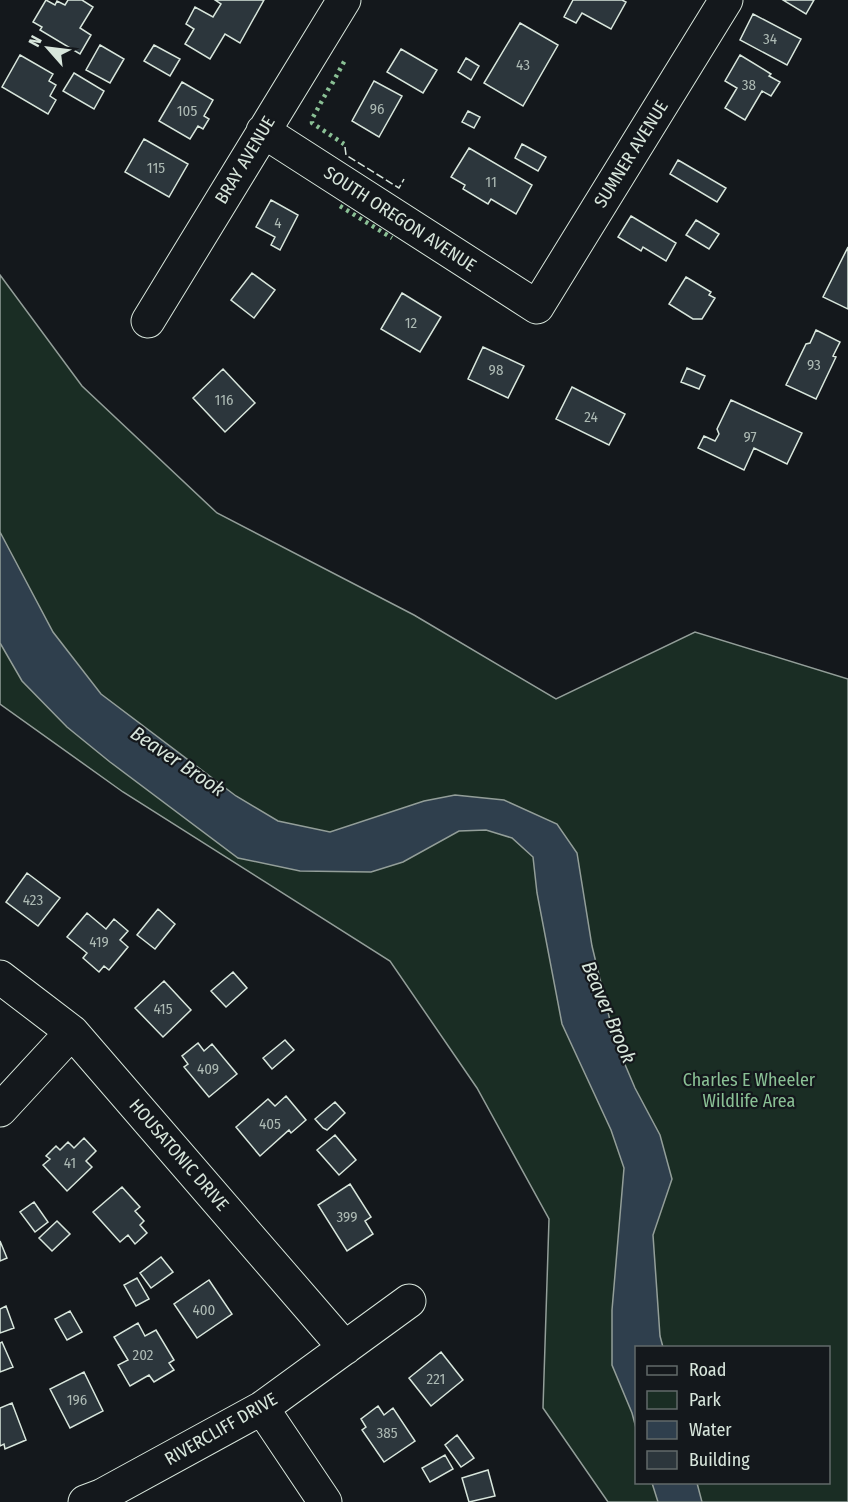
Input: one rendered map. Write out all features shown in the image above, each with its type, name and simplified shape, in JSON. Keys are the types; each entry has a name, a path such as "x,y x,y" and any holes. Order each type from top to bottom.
{"street":[{"name":"BRAY AVENUE","path":"148,321 344,0"},
{"name":"SUMNER AVENUE","path":"537,307 726,0"},
{"name":"SOUTH OREGON AVENUE","path":"262,131 537,307"},
{"name":"HOUSATONIC DRIVE","path":"0,977 72,1032 345,1347"},
{"path":"0,1110 72,1032"},
{"name":"RIVERCLIFF DRIVE","path":"85,1502 101,1496 262,1408 408,1301"},
{"path":"262,1408 325,1502"}],"green space":[{"name":"Charles E Wheeler Wildlife Area","path":"0,275 82,386 217,513 414,615 556,699 695,632 848,679 848,1502 608,1502 543,1408 549,1219 477,1088 390,961 123,792 0,704"}],"water":[{"name":"Beaver Brook","path":"0,532 53,632 101,694 236,796 278,821 330,832 424,801 455,795 504,800 557,824 577,853 592,946 615,1041 635,1088 660,1135 672,1179 653,1235 660,1336 663,1346 635,1346 635,1424 612,1365 612,1310 624,1168 611,1130 562,1024 537,893 533,857 512,838 486,830 459,831 403,862 371,872 300,871 238,858 67,727 22,681 0,643"},
{"path":"652,1484 697,1484 702,1502 658,1502"}],"building":[{"path":"46,0 55,5 57,1 65,5 68,0 82,0 93,7 80,28 91,35 80,54 40,30 42,27 33,22"},
{"path":"215,0 264,0 240,43 225,34 210,59 185,44 194,29 186,24 195,7 213,17 221,4"},
{"path":"573,0 622,0 626,2 611,29 582,13 576,23 564,17"},
{"path":"783,0 814,0 806,14"},
{"path":"753,14 801,39 787,65 740,40"},
{"path":"520,23 558,45 523,106 484,83"},
{"path":"100,45 124,59 110,83 86,70"},
{"path":"154,45 180,59 170,76 144,61"},
{"path":"401,49 437,70 423,93 387,72"},
{"path":"20,55 53,74 49,81 56,85 50,96 56,100 48,114 2,87"},
{"path":"740,55 780,82 771,96 762,91 745,120 725,108 737,88 725,81"},
{"path":"466,58 479,66 471,80 458,72"},
{"path":"74,73 104,91 94,109 63,91"},
{"path":"374,81 402,96 379,137 352,121"},
{"path":"182,82 213,100 204,116 209,119 203,129 198,126 190,139 159,121"},
{"path":"468,111 480,117 474,128 462,122"},
{"path":"144,139 188,164 169,197 125,172"},
{"path":"522,144 546,157 538,171 515,158"},
{"path":"469,148 532,185 516,214 491,199 488,204 463,189 465,185 451,177"},
{"path":"678,160 726,188 717,202 670,174"},
{"path":"271,200 298,215 280,250 271,245 275,237 256,227"},
{"path":"631,216 676,243 666,261 643,247 641,251 618,237"},
{"path":"696,220 719,234 709,249 686,235"},
{"path":"848,247 848,309 823,297"},
{"path":"252,273 275,290 254,318 231,300"},
{"path":"686,277 711,292 709,295 715,298 702,319 693,319 669,304"},
{"path":"402,293 441,317 420,352 381,329"},
{"path":"816,330 840,342 833,356 836,357 816,399 786,385 806,344 810,343"},
{"path":"483,347 524,366 508,398 468,379"},
{"path":"687,368 705,376 699,389 681,382"},
{"path":"223,369 255,403 225,432 193,398"},
{"path":"572,387 625,414 609,445 556,419"},
{"path":"731,400 802,433 787,464 754,448 744,470 698,448 704,436 715,441 719,434 717,429"},
{"path":"27,873 60,898 38,926 6,902"},
{"path":"158,909 175,924 155,949 137,935"},
{"path":"87,913 106,929 114,919 128,931 120,940 128,947 109,970 104,966 99,972 83,958 87,953 67,937"},
{"path":"233,972 247,988 226,1007 211,991"},
{"path":"164,981 191,1010 163,1037 135,1008"},
{"path":"285,1040 294,1050 272,1069 263,1058"},
{"path":"198,1043 204,1051 212,1044 237,1074 209,1097 184,1067 188,1064 182,1056"},
{"path":"286,1096 306,1120 291,1133 289,1130 260,1156 236,1127 268,1099 275,1106"},
{"path":"335,1102 345,1113 327,1130 315,1119"},
{"path":"335,1135 356,1160 339,1175 317,1150"},
{"path":"84,1138 96,1151 86,1161 92,1167 67,1191 43,1165 50,1159 46,1156 56,1146 60,1150 68,1142 74,1148"},
{"path":"350,1184 371,1217 365,1221 373,1234 347,1251 318,1205"},
{"path":"122,1187 140,1207 135,1211 144,1221 140,1225 147,1233 135,1244 128,1235 120,1242 93,1212"},
{"path":"34,1202 48,1222 35,1232 20,1212"},
{"path":"57,1221 70,1234 52,1251 39,1238"},
{"path":"0,1241 7,1258 0,1261"},
{"path":"161,1257 173,1272 151,1288 140,1273"},
{"path":"137,1278 149,1299 136,1306 124,1285"},
{"path":"209,1280 232,1314 197,1338 174,1304"},
{"path":"6,1306 14,1328 0,1333 0,1309"},
{"path":"70,1311 82,1332 67,1340 55,1319"},
{"path":"138,1323 145,1336 156,1330 174,1360 169,1363 174,1370 154,1382 149,1375 130,1386 118,1365 128,1360 114,1337"},
{"path":"2,1342 13,1367 0,1372 0,1343"},
{"path":"441,1352 463,1380 431,1406 409,1378"},
{"path":"84,1372 103,1411 70,1428 50,1389"},
{"path":"12,1403 26,1440 5,1449 4,1444 0,1446 0,1408"},
{"path":"378,1406 384,1415 393,1408 415,1441 384,1462 362,1430 366,1427 361,1419"},
{"path":"457,1435 474,1458 461,1467 445,1445"},
{"path":"445,1455 453,1469 430,1482 422,1468"},
{"path":"488,1470 495,1496 469,1502 462,1478"}],"hedge":[{"path":"332,84 345,60"},
{"path":"329,88 312,123 344,144"},
{"path":"340,206 392,238"}],"fence":[{"path":"345,147 346,155 399,188 404,179"}]}
